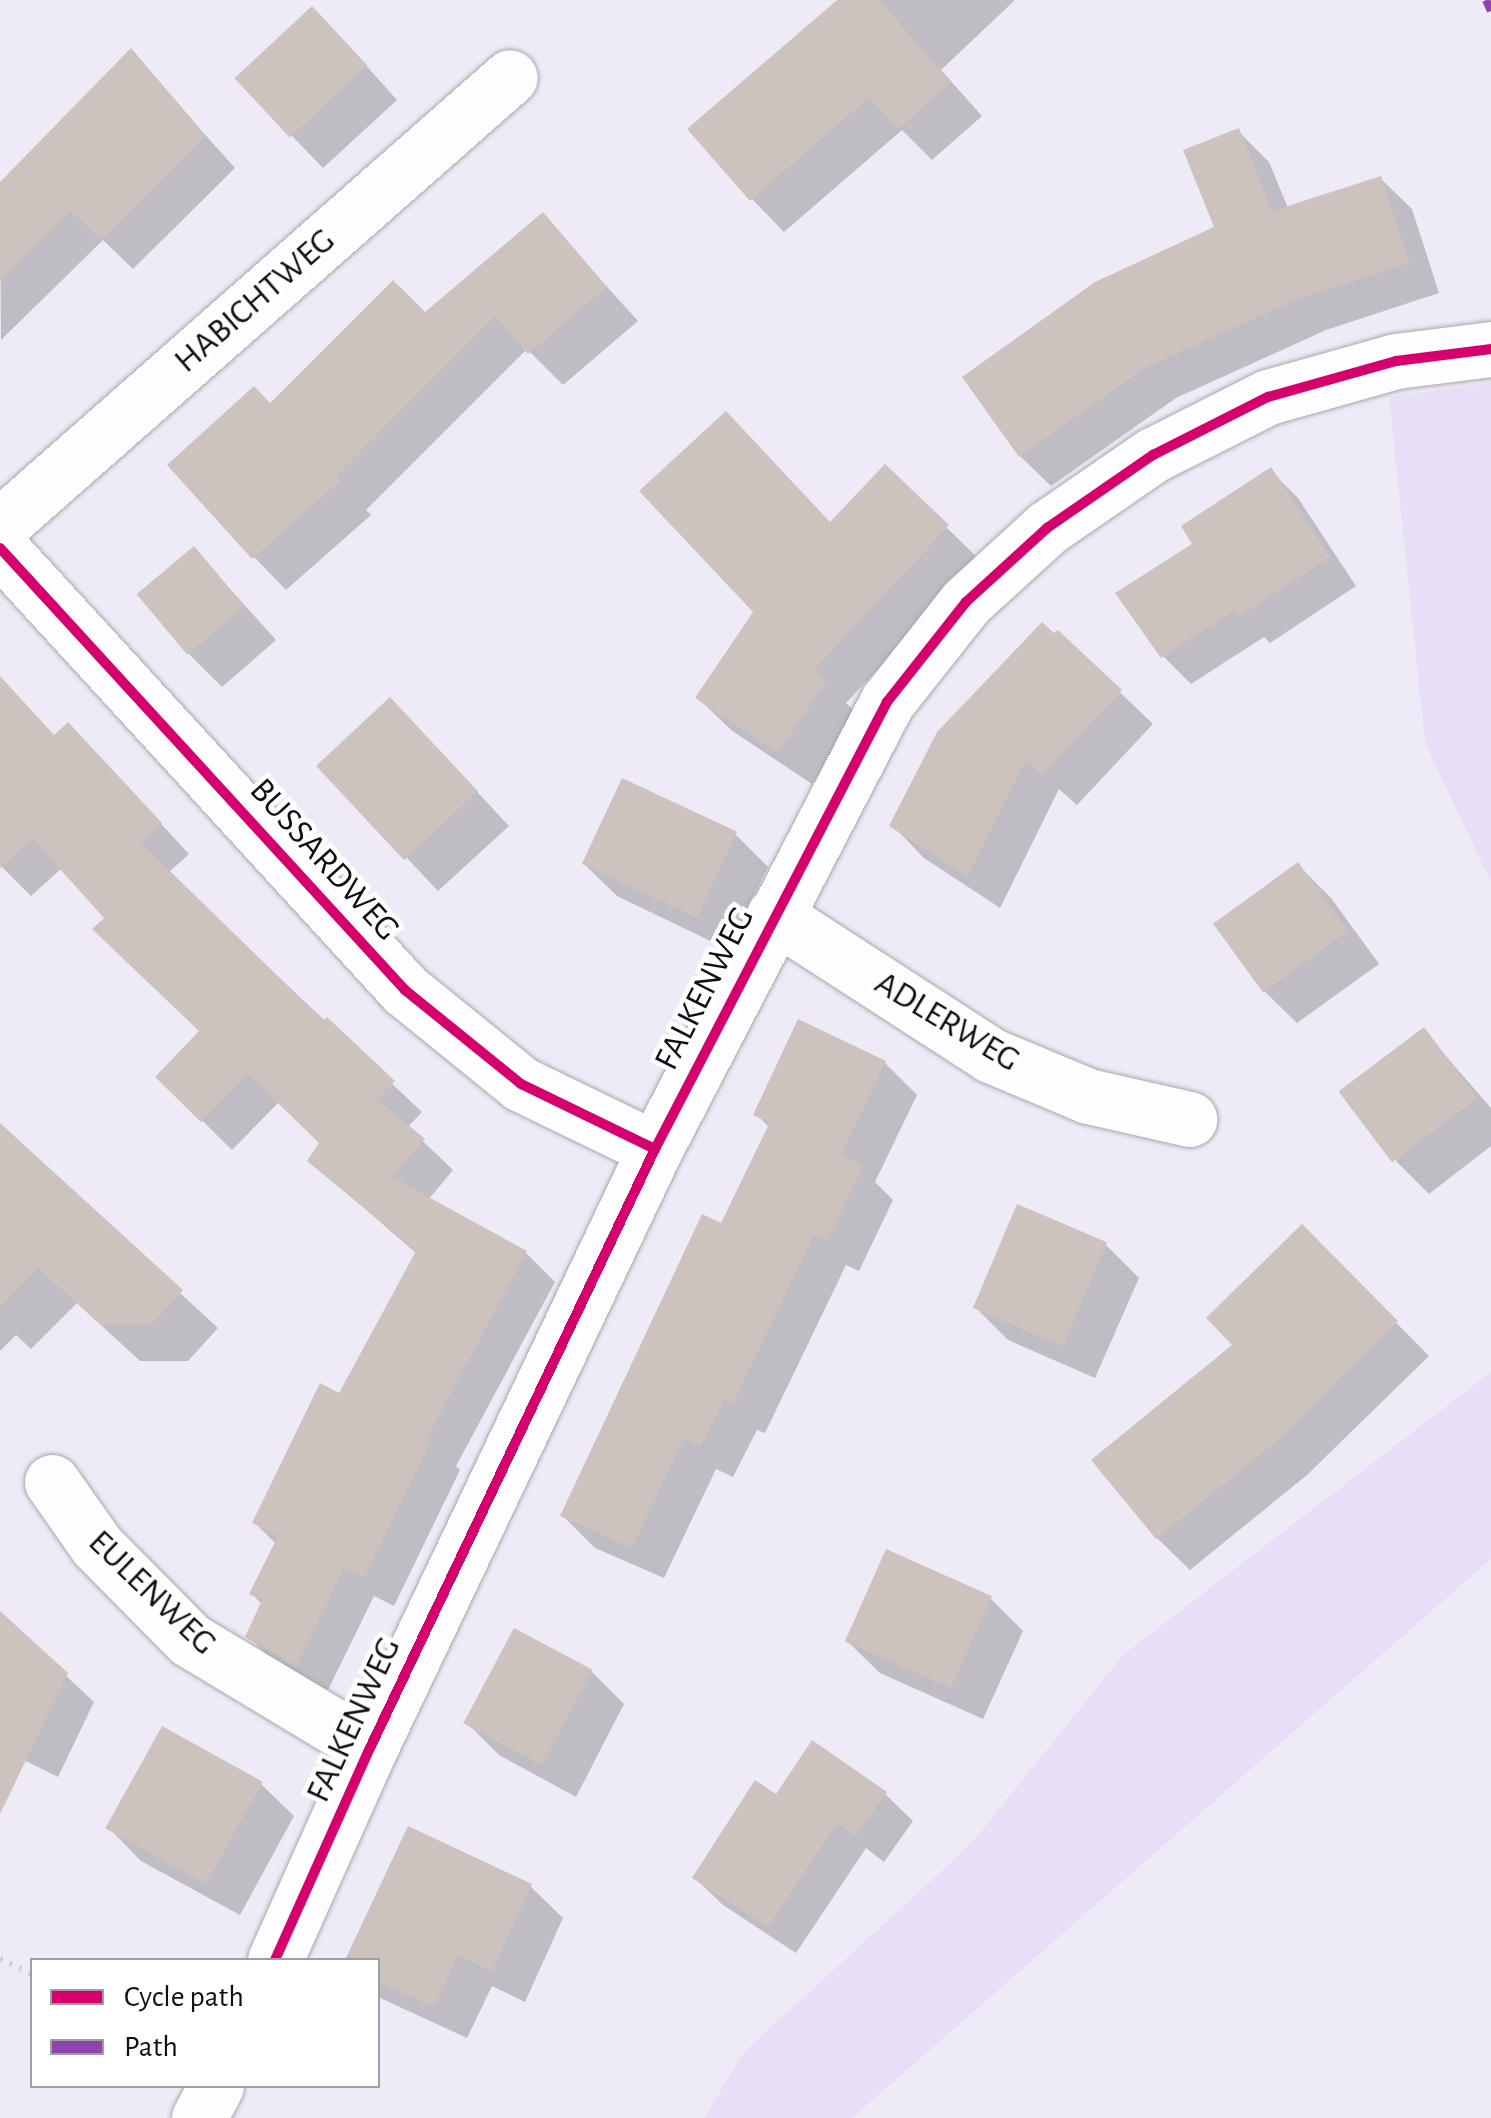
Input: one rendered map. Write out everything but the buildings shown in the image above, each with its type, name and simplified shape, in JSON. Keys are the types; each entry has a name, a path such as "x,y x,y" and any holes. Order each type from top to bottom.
{"street":[{"name":"HABICHTWEG","path":"0,526 510,76"},
{"name":"FALKENWEG","path":"276,1958 370,1748 655,1149 888,702 966,602 1046,528 1153,455 1268,397 1396,361 1491,349"},
{"name":"BUSSARDWEG","path":"0,548 405,990 521,1084 655,1149"},
{"name":"ADLERWEG","path":"774,915 990,1055 1088,1096 1189,1119"},
{"name":"EULENWEG","path":"52,1482 98,1546 190,1640 370,1748"},
{"path":"199,2118 215,2088"}],"path":[{"path":"0,1960 30,1973"}],"shaded area":[{"path":"1491,383 1491,882 1425,743 1389,397"},
{"path":"1491,1372 1491,1559 852,2118 704,2118 744,2052 971,1844 1123,1655"}],"marked path":[{"path":"1486,0 1491,11"}],"cycle path":[{"path":"276,1958 370,1748 655,1149 887,702 966,602 1047,528 1153,455 1268,397 1396,361 1491,349"},
{"path":"0,548 405,990 521,1084 655,1149"}]}
